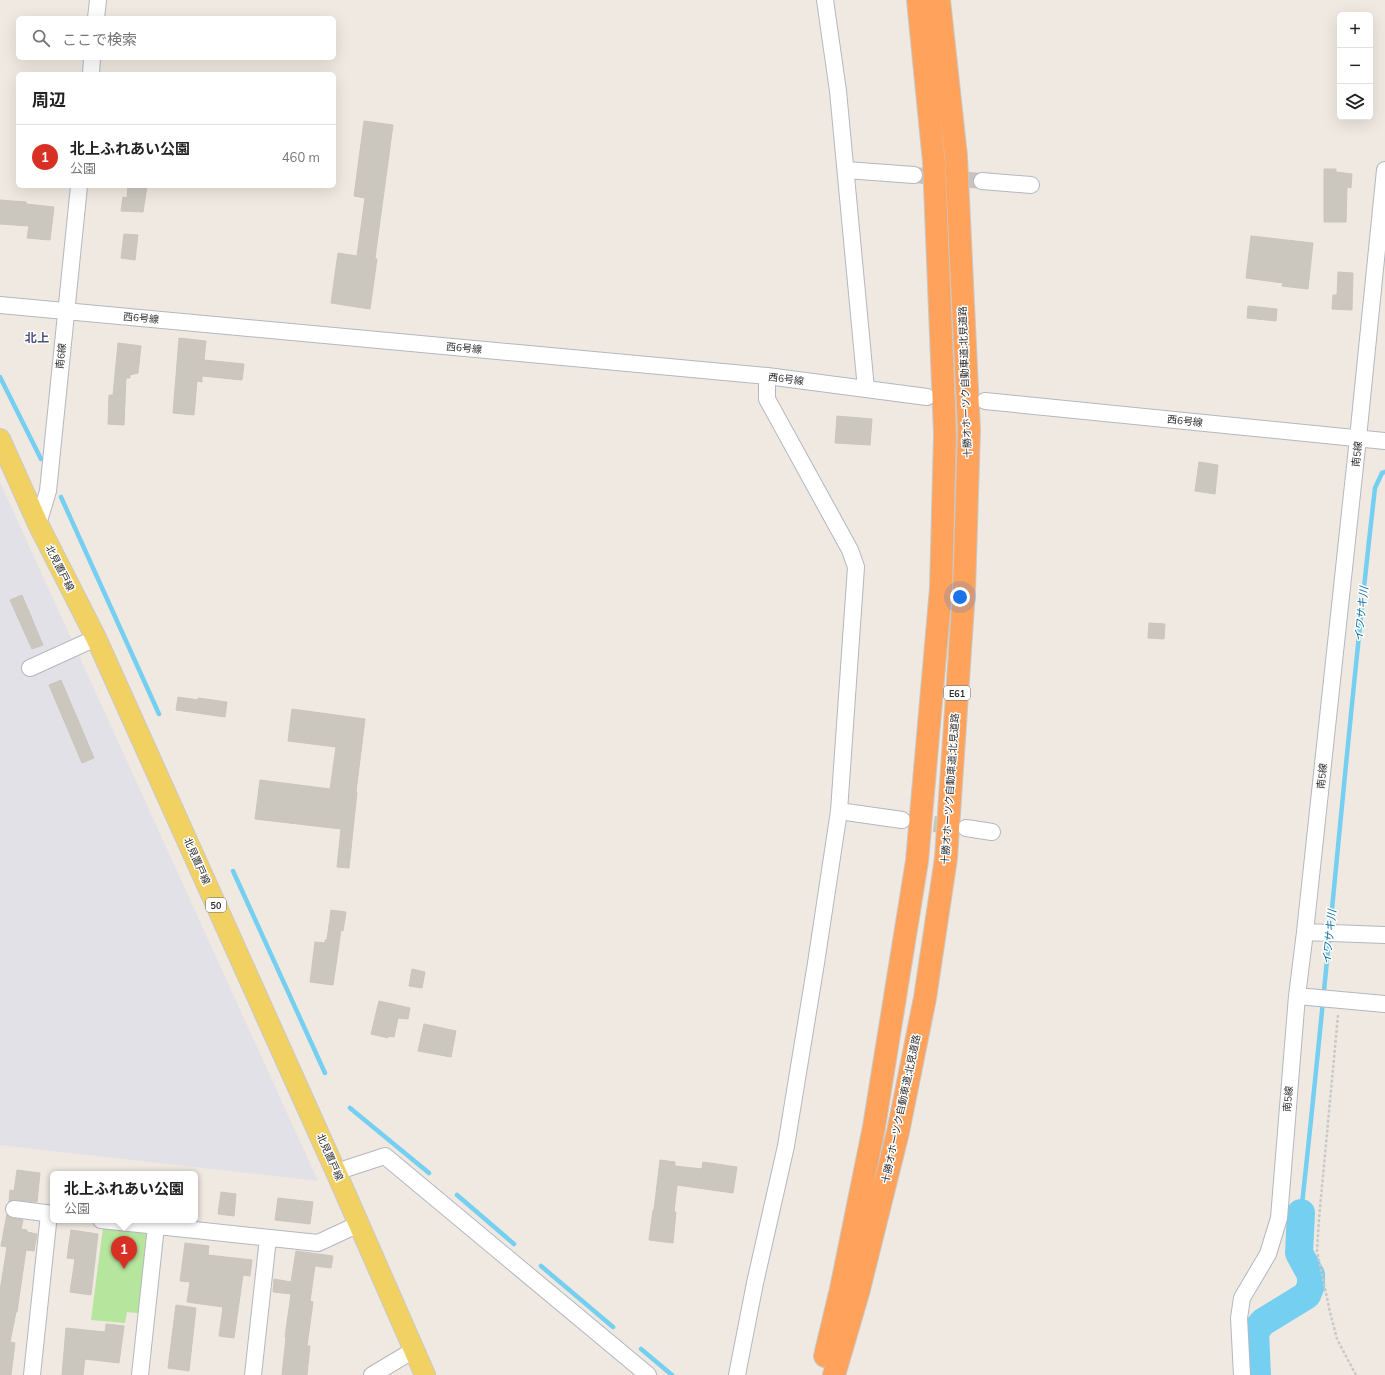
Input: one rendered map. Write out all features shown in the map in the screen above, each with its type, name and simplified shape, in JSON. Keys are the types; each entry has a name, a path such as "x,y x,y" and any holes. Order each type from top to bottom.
{"highway":[{"name":"E61","path":"820,1375 841,1289 874,1127 917,861 941,588 945,434 943,378 934,162 918,0"},
{"name":"十勝オホーツク自動車道;北見道路","path":"834,1375 858,1293 898,1132 925,998 946,858 964,591 969,430 956,156 939,0"}],"main road":[{"name":"北見置戸線","path":"0,439 38,524 96,638 336,1172 425,1375"}],"street":[{"path":"96,16 98,0"},
{"path":"825,0 838,90 866,389"},
{"path":"90,72 92,60"},
{"path":"846,170 914,175"},
{"name":"南5線","path":"1242,1375 1239,1318 1242,1298 1268,1254 1278,1218 1297,996 1358,438 1385,170"},
{"path":"982,181 1031,185"},
{"name":"南6線","path":"38,524 48,491 79,188"},
{"name":"西6号線","path":"0,305 767,376 927,397"},
{"path":"737,1375 755,1283 786,1146 815,971 839,811 856,568 850,550 767,399 767,376"},
{"name":"西6号線","path":"985,401 1385,441"},
{"path":"30,668 96,638"},
{"path":"839,811 902,820"},
{"path":"966,828 992,832"},
{"path":"1305,932 1385,935"},
{"path":"1297,996 1328,1002 1385,1004"},
{"path":"336,1172 384,1156 648,1375"},
{"path":"14,1209 50,1214"},
{"path":"32,1375 50,1222"},
{"path":"128,1223 318,1243 359,1224"},
{"path":"140,1375 156,1226"},
{"path":"253,1375 268,1238"},
{"path":"372,1375 414,1350"}],"path":[{"path":"1328,1002 1318,1251 1337,1339 1356,1375"}],"shaded area":[{"path":"0,482 318,1181 0,1145"}],"green space":[{"path":"104,1223 130,1223 156,1226 147,1314 127,1312 125,1323 91,1320"}],"building":[{"path":"364,121 393,125 375,258 377,259 370,309 331,303 338,253 357,256 365,198 354,196"},
{"path":"1324,169 1336,169 1336,172 1352,174 1351,188 1347,187 1346,222 1324,222"},
{"path":"128,188 147,188 143,212 121,211 123,197 127,198"},
{"path":"0,200 26,202 26,204 54,207 50,240 27,238 29,226 0,224"},
{"path":"124,234 138,235 135,260 121,258"},
{"path":"1251,236 1313,243 1308,289 1282,286 1283,283 1246,278"},
{"path":"1338,272 1353,273 1352,310 1332,309 1333,295 1337,295"},
{"path":"1248,306 1277,309 1276,321 1247,318"},
{"path":"179,338 206,341 204,360 244,364 242,380 202,376 202,382 197,381 194,415 173,413"},
{"path":"118,343 141,346 138,373 130,375 130,378 126,378 124,425 108,424 109,395 113,395"},
{"path":"837,416 872,419 870,445 835,443"},
{"path":"1199,462 1218,465 1215,494 1195,491"},
{"path":"22,595 43,645 32,649 10,600"},
{"path":"1149,623 1165,624 1164,639 1148,638"},
{"path":"61,680 94,758 82,763 49,685"},
{"path":"178,697 227,702 225,717 176,710"},
{"path":"292,709 365,719 349,868 337,867 341,829 255,819 260,780 330,789 336,747 288,741"},
{"path":"331,910 346,912 343,931 341,930 333,985 310,982 315,942 325,943 325,940 327,940"},
{"path":"412,969 425,972 422,988 409,986"},
{"path":"379,1001 410,1008 408,1019 398,1018 394,1037 388,1036 388,1038 371,1034"},
{"path":"424,1024 456,1031 451,1057 418,1051"},
{"path":"660,1160 675,1162 675,1166 702,1169 703,1162 737,1167 733,1193 677,1185 673,1243 649,1240"},
{"path":"17,1170 40,1173 37,1202 15,1200 9,1202 10,1190 14,1191"},
{"path":"221,1192 236,1194 234,1216 218,1214"},
{"path":"278,1198 313,1202 310,1224 275,1220"},
{"path":"7,1214 12,1218 23,1220 21,1229 37,1234 34,1251 26,1250 17,1312 10,1342 15,1343 11,1375 0,1375 0,1291 7,1247 1,1246"},
{"path":"71,1230 98,1234 91,1295 70,1292 75,1259 67,1258"},
{"path":"185,1243 209,1246 208,1255 252,1260 250,1276 243,1275 234,1338 219,1336 223,1307 187,1302 190,1282 180,1281"},
{"path":"296,1251 333,1256 331,1268 315,1266 310,1301 313,1302 307,1346 310,1346 307,1375 282,1375 285,1337 291,1294 273,1292 274,1279 291,1282"},
{"path":"176,1305 196,1308 189,1371 168,1368"},
{"path":"106,1324 124,1326 119,1363 85,1359 83,1375 62,1375 66,1328 105,1332"}],"waterway":[{"path":"0,377 41,459"},
{"name":"イワサキ川","path":"1301,1213 1355,669 1375,488 1382,473 1385,472"},
{"path":"61,497 159,714"},
{"path":"233,871 325,1073"},
{"path":"350,1108 429,1173"},
{"path":"457,1195 514,1244"},
{"name":"イワサキ川","path":"1257,1375 1255,1331 1263,1322 1307,1295 1311,1285 1311,1275 1299,1253 1301,1213"},
{"path":"541,1266 613,1327"},
{"path":"641,1349 672,1375"}],"tunnel":[{"path":"914,175 982,181"},
{"path":"910,821 958,827"}],"place":[{"name":"北上ふれあい公園","path":"124,1269"}],"district":[{"name":"北上","path":"37,337"}]}
